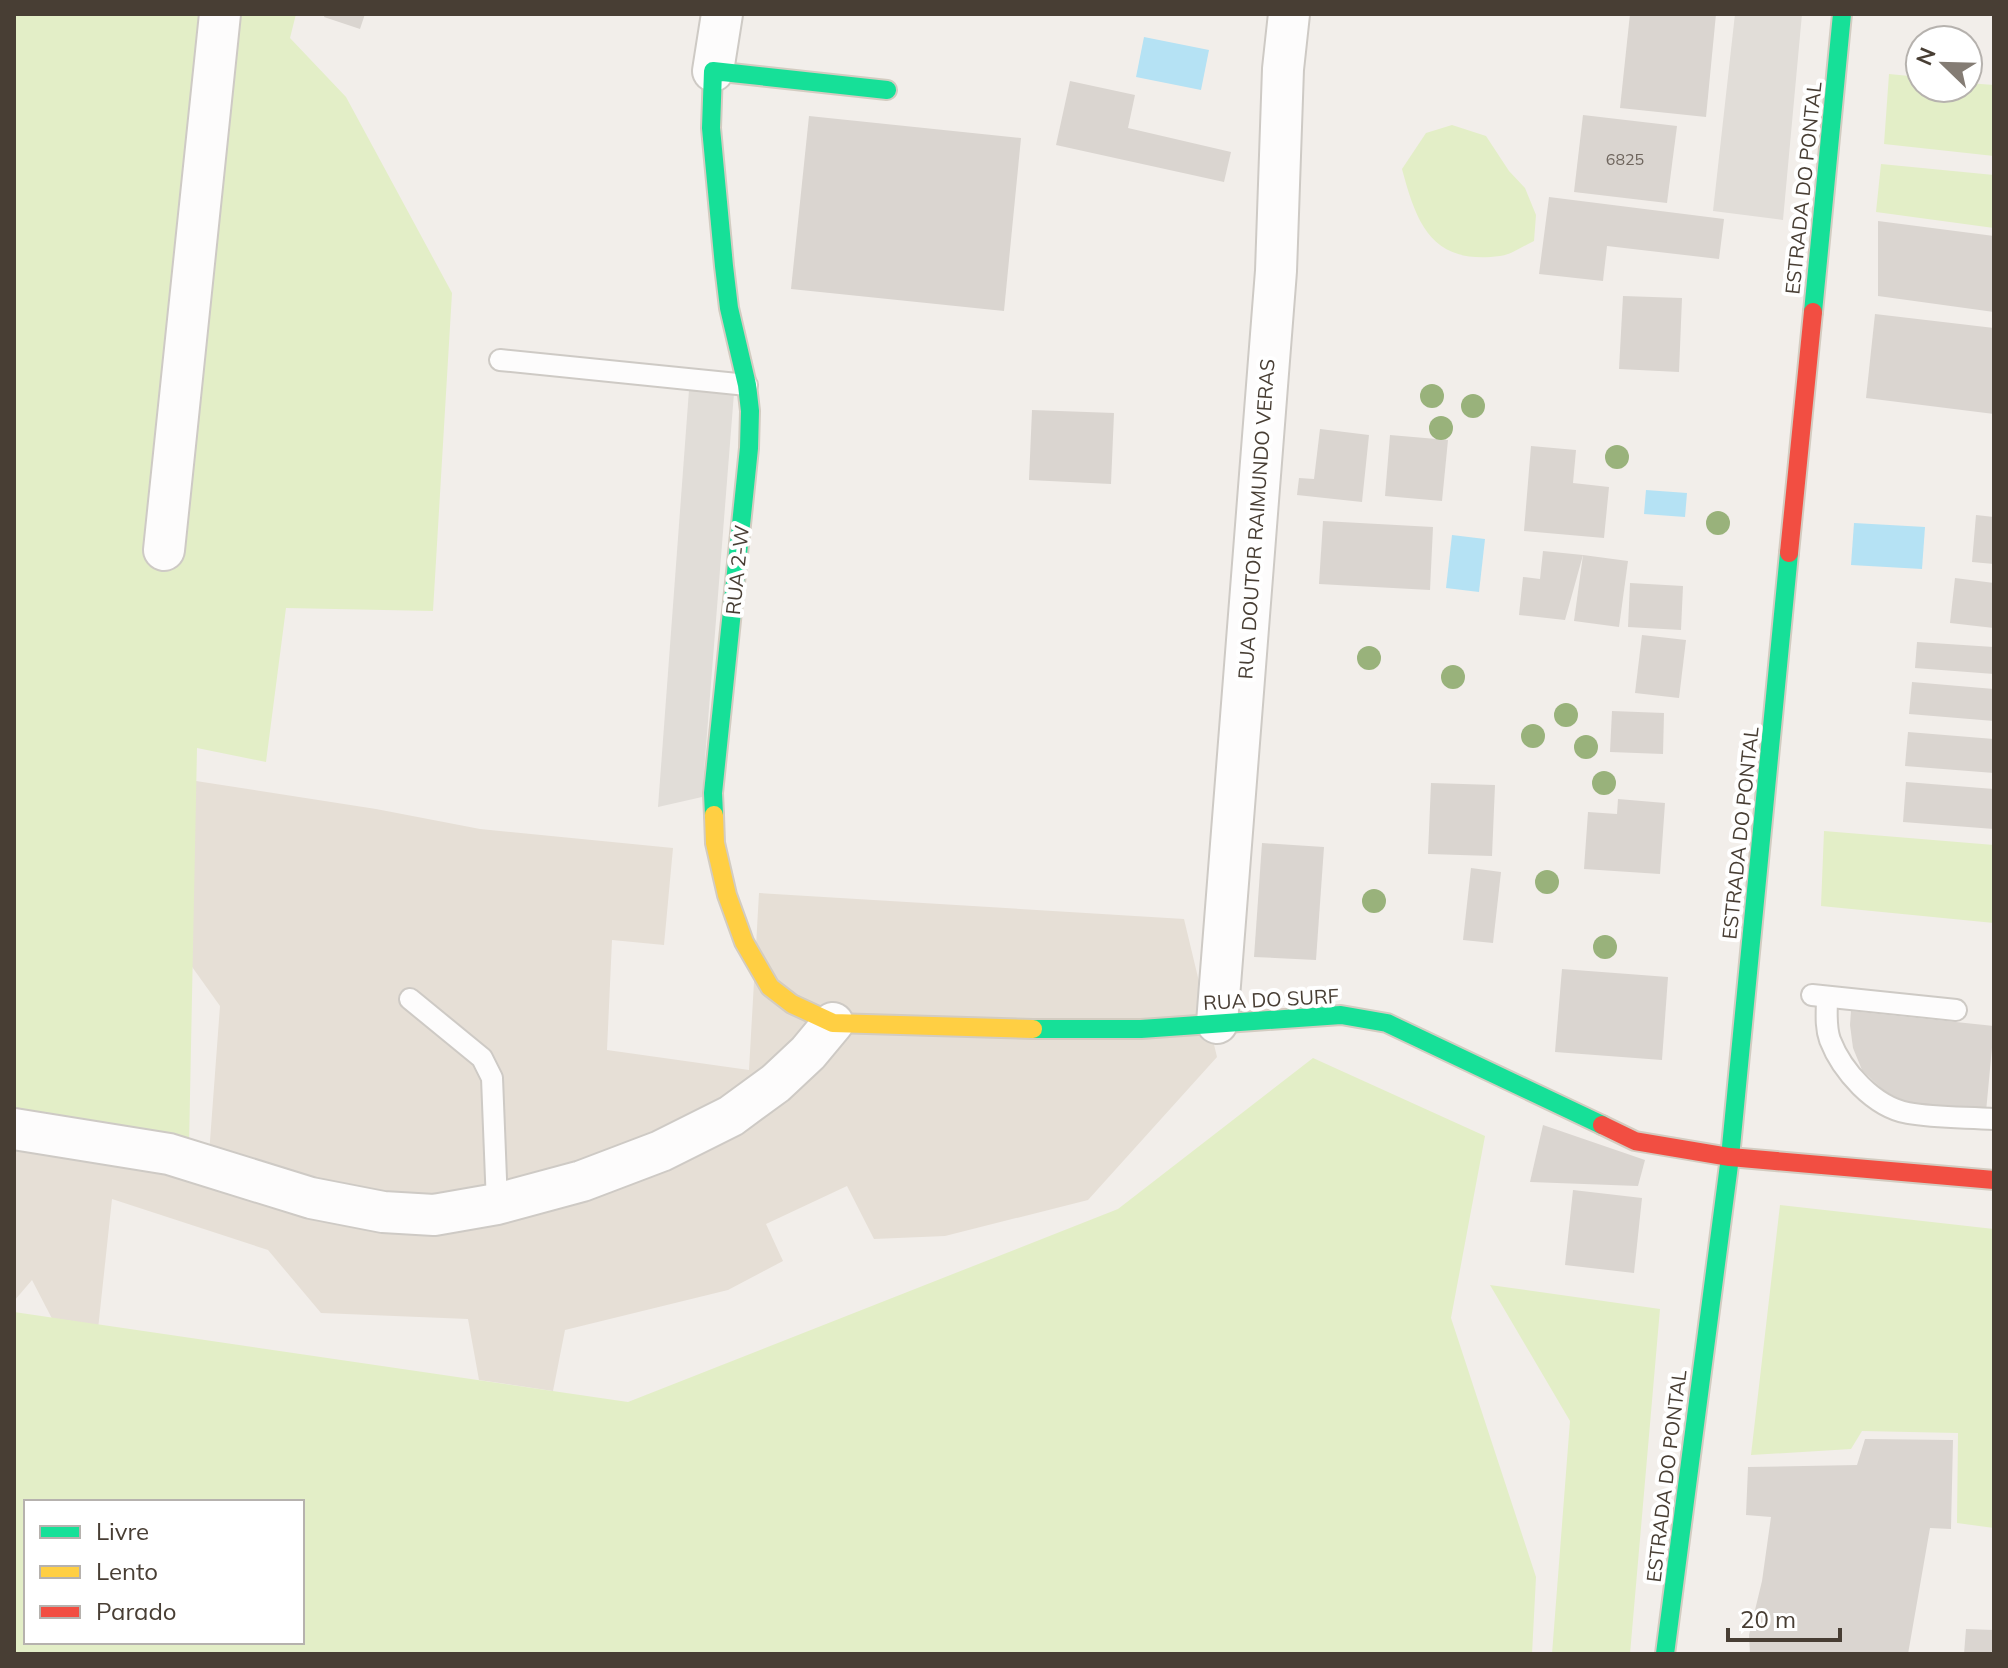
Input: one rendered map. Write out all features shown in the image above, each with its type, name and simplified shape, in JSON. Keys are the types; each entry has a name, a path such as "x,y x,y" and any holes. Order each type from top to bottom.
{"street":[{"path":"164,550 220,14"},
{"name":"RUA 2-W","path":"722,14 713,71 711,128 729,308 750,411 749,448 713,793 715,843 727,895 744,942 770,987 792,1004 833,1023"},
{"name":"RUA DOUTOR RAIMUNDO VERAS","path":"1217,1023 1276,271 1283,69 1289,14"},
{"name":"ESTRADA DO PONTAL","path":"1665,1654 1730,1157 1842,14"},
{"path":"713,71 887,90"},
{"name":"RUA DO SURF","path":"833,1023 990,1029 1141,1029 1341,1015 1387,1023 1635,1141 1730,1157 1994,1180"},
{"path":"14,1129 169,1154 311,1198 383,1212 434,1215 497,1204 582,1181 661,1151 731,1116 776,1083 808,1053 833,1023"}],"lane":[{"path":"500,360 747,385"},
{"path":"1956,1010 1820,996 1830,1039 1842,1062 1867,1092 1882,1103 1907,1113 1994,1119"},
{"path":"410,999 482,1058 492,1078 497,1204"}],"shaded area":[{"path":"1735,14 1802,14 1783,220 1713,211"},
{"path":"689,390 734,393 702,797 658,807"},
{"path":"196,781 480,829 673,848 664,945 612,940 607,1050 749,1070 759,893 1184,919 1217,1057 1088,1200 945,1236 874,1239 847,1186 766,1224 783,1261 728,1290 565,1330 553,1391 479,1380 468,1319 321,1313 268,1250 112,1199 95,1357 61,1336 32,1280 14,1301 14,1129 208,1168 220,1006 170,936"}],"green space":[{"path":"14,14 296,14 290,38 346,97 452,293 433,611 286,608 266,762 197,748 189,1146 14,1125"},
{"path":"1889,74 1904,75 1904,104 1984,104 1984,84 1994,85 1994,156 1884,144"},
{"path":"1452,125 1486,136 1509,171 1525,188 1536,215 1534,241 1504,255 1477,257 1458,254 1431,237 1414,207 1402,169 1426,133"},
{"path":"1881,164 1994,175 1994,228 1876,212"},
{"path":"1824,831 1994,845 1994,923 1821,906"},
{"path":"1313,1058 1485,1136 1451,1318 1536,1577 1532,1654 14,1654 14,1312 628,1402 1118,1209"},
{"path":"1780,1205 1994,1229 1994,1528 1957,1523 1958,1433 1862,1431 1851,1449 1751,1455"},
{"path":"1490,1285 1660,1309 1630,1654 1552,1654 1570,1421"}],"water":[{"path":"1144,37 1209,50 1201,90 1136,77"},
{"path":"1646,490 1687,493 1685,517 1644,514"},
{"path":"1854,523 1925,527 1922,569 1851,565"},
{"path":"1452,535 1485,539 1479,592 1446,588"}],"building":[{"path":"325,14 365,14 360,29 324,17"},
{"path":"1630,14 1716,14 1706,117 1620,108"},
{"path":"1070,81 1135,95 1128,128 1231,152 1224,182 1056,145"},
{"path":"1583,115 1677,126 1667,203 1574,192"},
{"path":"809,116 1021,138 1004,311 791,289"},
{"path":"1549,197 1724,219 1719,259 1607,246 1603,281 1539,274"},
{"path":"1878,221 1994,236 1994,312 1878,296"},
{"path":"1623,296 1682,298 1679,372 1619,369"},
{"path":"1875,314 1994,328 1994,414 1866,398"},
{"path":"1032,410 1114,413 1111,484 1029,480"},
{"path":"1320,429 1369,435 1362,502 1297,495 1299,478 1314,479"},
{"path":"1390,435 1448,440 1442,501 1385,496"},
{"path":"1531,446 1576,450 1573,483 1609,487 1604,538 1524,531"},
{"path":"1976,515 1994,517 1994,564 1972,562"},
{"path":"1323,521 1433,527 1430,590 1319,584"},
{"path":"1543,551 1583,555 1565,620 1519,615 1523,577 1540,579"},
{"path":"1583,555 1628,561 1619,627 1574,621"},
{"path":"1955,578 1994,583 1994,628 1950,623"},
{"path":"1630,583 1683,586 1681,630 1628,627"},
{"path":"1642,635 1686,640 1679,698 1635,693"},
{"path":"1917,642 1994,647 1994,674 1915,668"},
{"path":"1912,682 1994,689 1994,721 1909,714"},
{"path":"1612,711 1664,713 1663,754 1610,752"},
{"path":"1908,732 1994,739 1994,773 1905,766"},
{"path":"1906,782 1994,789 1994,829 1903,822"},
{"path":"1431,783 1495,785 1492,856 1428,854"},
{"path":"1618,799 1665,803 1660,874 1584,869 1588,812 1617,814"},
{"path":"1262,843 1324,847 1316,960 1254,957"},
{"path":"1471,868 1501,872 1493,943 1463,940"},
{"path":"1562,969 1668,977 1662,1060 1555,1052"},
{"path":"1851,1011 1994,1026 1986,1112 1909,1104 1884,1091 1862,1070 1853,1048"},
{"path":"1543,1125 1645,1160 1638,1186 1530,1182"},
{"path":"1573,1190 1642,1198 1634,1273 1565,1265"},
{"path":"1865,1439 1953,1440 1951,1529 1930,1528 1908,1654 1750,1654 1749,1635 1762,1581 1771,1517 1746,1515 1748,1467 1857,1465"},
{"path":"1966,1629 1994,1630 1994,1654 1964,1654"}],"traffic: fast":[{"path":"1813,312 1842,14"},
{"path":"714,815 713,793 749,448 750,411 729,308 724,266 711,128 713,71 887,90"},
{"path":"1665,1654 1730,1157 1789,553"},
{"path":"1033,1029 1141,1029 1341,1015 1387,1023 1602,1125"}],"traffic: slow":[{"path":"714,815 715,843 727,895 744,942 770,987 792,1004 833,1023 1033,1029"}],"traffic: jam":[{"path":"1789,553 1813,312"},
{"path":"1602,1125 1635,1141 1730,1157 1994,1180"}]}
